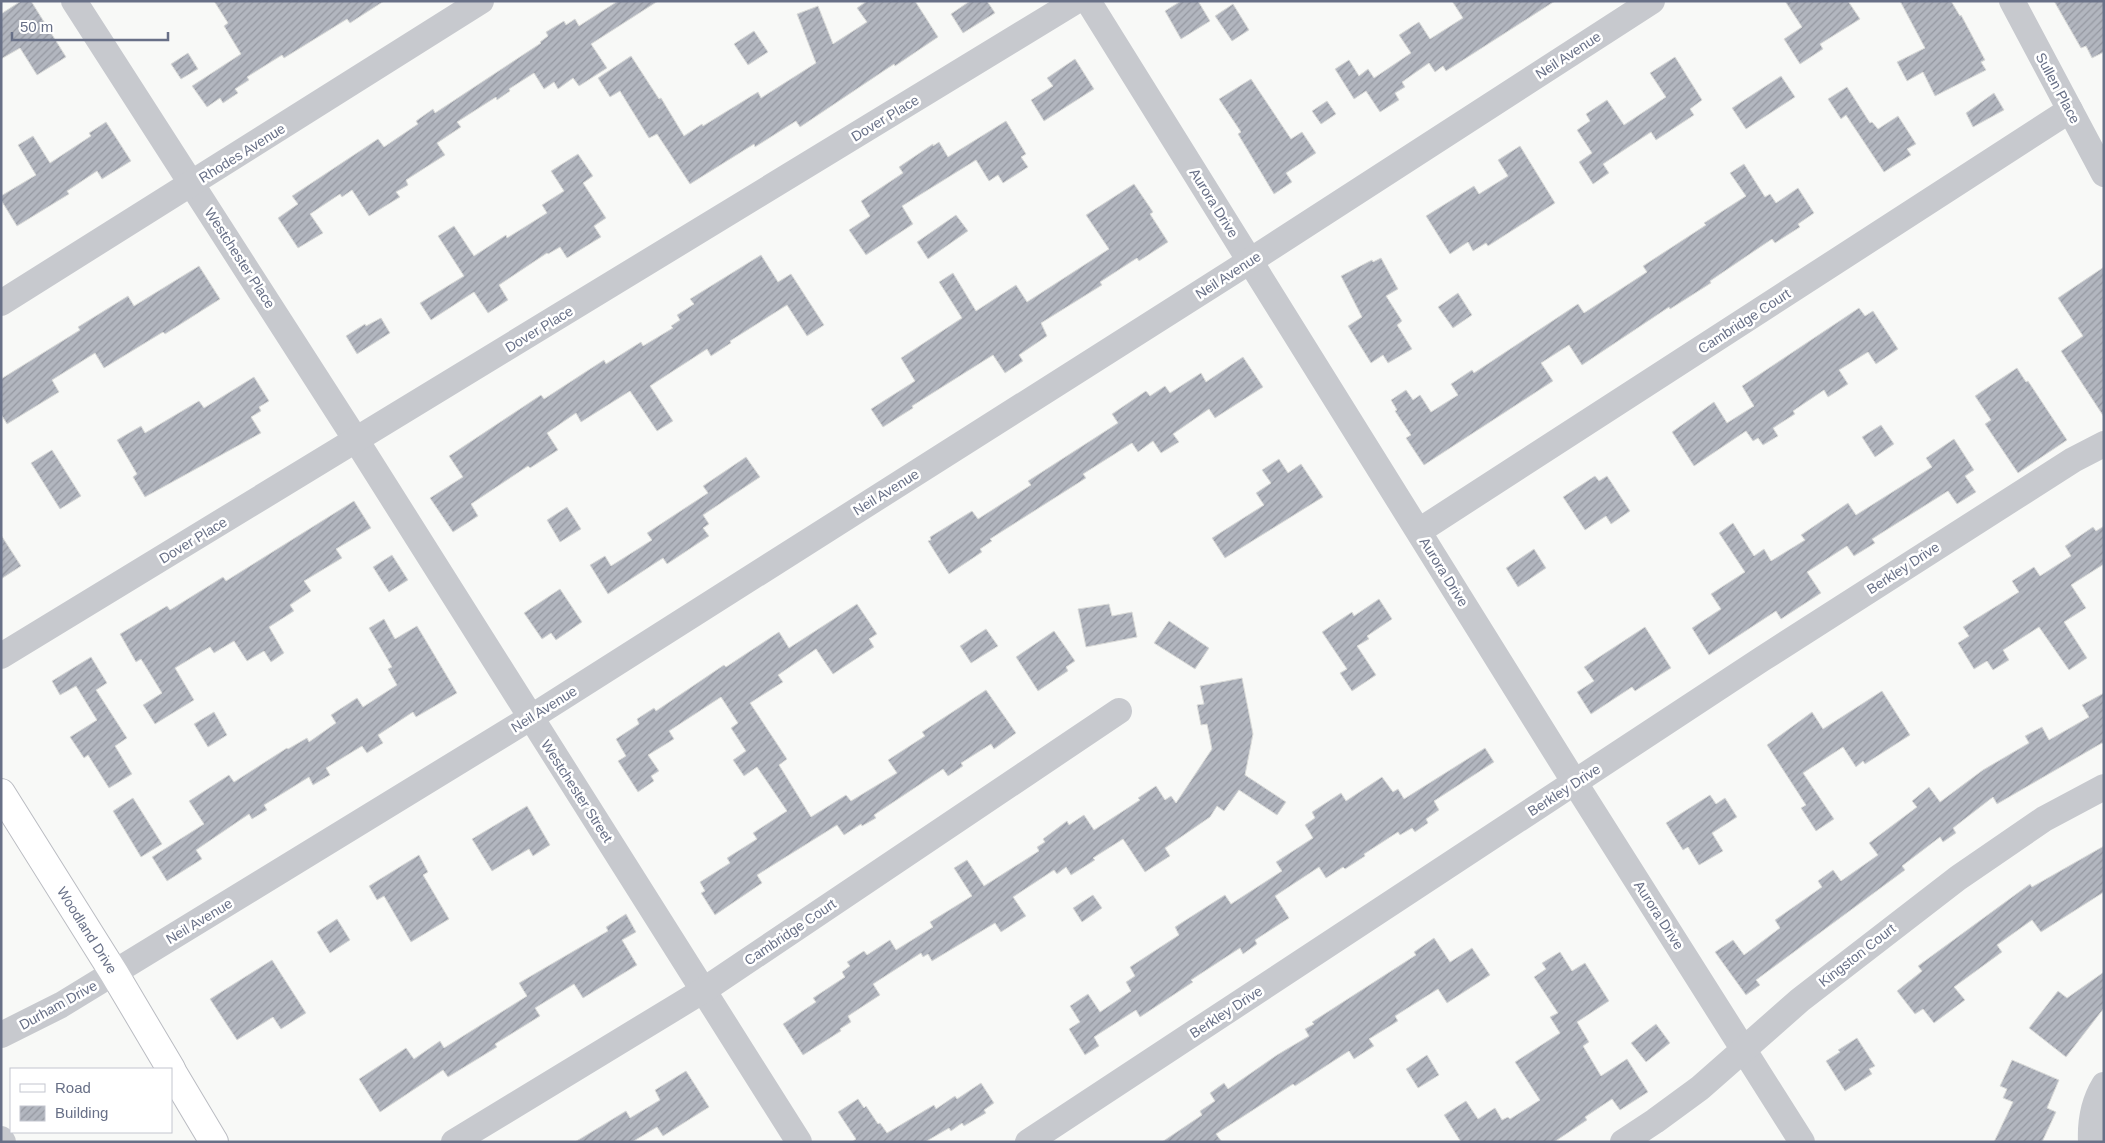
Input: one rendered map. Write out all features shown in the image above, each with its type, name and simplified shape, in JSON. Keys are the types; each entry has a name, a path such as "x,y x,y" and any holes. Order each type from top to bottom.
{"main road":[{"name":"Woodland Drive","path":"1,793 114,973 170,1068"},
{"name":"Woodland Drive","path":"172,1072 214,1142"}],"street":[{"name":"Westchester Place","path":"74,1 356,440"},
{"name":"Rhodes Avenue","path":"1,303 481,1"},
{"name":"Dover Place","path":"1,656 1076,1"},
{"name":"Aurora Drive","path":"1088,1 1575,783 1745,1049 1802,1142"},
{"name":"Neil Avenue","path":"114,973 530,718 1250,261 1652,1"},
{"name":"Sullen Place","path":"2012,1 2104,174"},
{"name":"Cambridge Court","path":"1418,531 2070,110"},
{"name":"Westchester Street","path":"356,440 799,1142"},
{"name":"Berkley Drive","path":"1028,1142 1762,659 2073,460 2104,444"},
{"name":"Cambridge Court","path":"454,1142 704,990 1119,711"},
{"name":"Kingston Court","path":"1623,1142 1700,1088 1800,1000 1958,878 2044,820 2104,787"},
{"name":"Durham Drive","path":"1,1035 61,1006 114,973"},
{"path":"2091,1142 2091,1115 2097,1096 2104,1085"}],"building":[{"path":"21,1 31,1 66,57 37,75 20,48 1,59 1,14"},
{"path":"214,1 384,1 350,23 347,19 284,58 282,55 247,77 249,80 235,89 238,93 223,103 220,98 207,107 192,86 241,54 224,26 228,23"},
{"path":"618,1 658,1 591,44 607,68 579,86 573,78 558,89 554,82 544,89 534,73 509,89 510,91 497,100 496,97 457,122 461,127 437,143 445,155 406,180 408,185 396,192 400,197 369,216 352,190 342,197 340,194 310,214 323,233 298,248 278,218 298,204 292,196 378,139 384,147 418,124 416,121 433,109 435,113 541,43 548,36 546,32 564,21 566,25 575,19 579,26"},
{"path":"867,1 915,1 938,37 800,127 796,121 755,147 754,144 690,184 657,134 649,138 620,91 610,97 598,78 631,56 659,99 661,98 684,136 758,92 761,98 816,63 797,14 818,6 833,44 867,22 857,8"},
{"path":"970,1 987,1 995,13 963,33 951,14"},
{"path":"1181,1 1198,1 1210,21 1181,39 1165,11"},
{"path":"1452,1 1555,1 1446,71 1443,66 1435,72 1429,63 1402,82 1405,87 1395,93 1399,100 1380,112 1366,91 1354,99 1335,69 1349,60 1359,76 1368,69 1374,78 1411,53 1399,35 1419,22 1430,39 1463,18"},
{"path":"1785,1 1848,1 1860,19 1820,44 1823,49 1800,64 1784,39 1802,27"},
{"path":"1900,1 1951,1 1961,15 1985,60 1981,62 1986,70 1935,96 1923,72 1907,81 1897,62 1925,48"},
{"path":"2054,1 2104,1 2104,52 2092,58 2086,46 2081,48"},
{"path":"1233,4 1249,30 1232,41 1215,16"},
{"path":"754,31 768,52 748,65 734,44"},
{"path":"188,53 198,69 181,79 171,64"},
{"path":"1675,57 1702,100 1690,109 1694,115 1656,140 1651,132 1603,164 1609,173 1593,184 1579,162 1592,153 1577,130 1590,121 1586,114 1607,100 1624,125 1666,97 1650,73"},
{"path":"1075,59 1094,89 1044,121 1031,100 1053,86 1047,78"},
{"path":"1781,76 1795,97 1746,129 1732,108"},
{"path":"1251,79 1291,139 1302,132 1316,153 1286,173 1292,182 1274,194 1238,134 1241,132 1219,99"},
{"path":"1847,87 1870,123 1872,122 1878,129 1898,116 1916,144 1907,149 1911,155 1884,172 1846,115 1841,119 1828,99"},
{"path":"1994,93 2004,110 1973,127 1966,113"},
{"path":"1327,101 1336,114 1321,124 1312,111"},
{"path":"1006,121 1026,154 1021,157 1028,167 1003,183 998,175 989,181 976,160 902,206 913,224 866,255 849,230 870,216 861,201 903,173 899,167 933,144 933,146 939,142 948,157"},
{"path":"106,122 131,161 102,179 97,171 67,191 69,194 17,226 1,200 1,196 36,175 18,145 33,136 50,163 91,136 89,133"},
{"path":"1520,146 1555,203 1488,246 1486,243 1473,251 1468,242 1450,254 1426,216 1474,186 1479,194 1508,176 1498,160"},
{"path":"578,154 593,176 583,183 606,218 594,226 601,237 567,258 560,247 547,253 499,285 508,300 488,313 474,292 431,320 420,303 464,276 438,236 454,226 474,256 506,235 507,238 547,213 542,205 564,191 551,171"},
{"path":"1744,164 1765,197 1770,194 1776,203 1798,188 1814,213 1798,224 1800,227 1775,243 1772,239 1710,281 1711,283 1670,309 1669,307 1582,365 1569,345 1541,363 1553,381 1424,465 1406,438 1411,435 1395,411 1397,410 1391,400 1406,390 1413,400 1420,395 1431,412 1458,395 1451,384 1472,370 1474,373 1578,304 1584,313 1647,272 1643,266 1706,225 1704,223 1746,196 1730,173"},
{"path":"1134,184 1153,212 1150,214 1168,242 1139,261 1137,258 1100,282 1102,285 1041,323 1047,336 1019,355 1023,361 1005,373 993,355 912,406 913,408 883,427 871,409 915,381 901,358 962,318 939,282 953,273 976,311 1016,285 1027,302 1109,249 1086,215"},
{"path":"956,215 968,231 928,259 917,242"},
{"path":"761,255 778,282 791,274 824,325 807,336 787,305 730,341 731,343 711,356 707,349 650,386 673,421 657,431 630,391 581,422 576,413 547,433 558,450 530,468 528,466 471,504 478,516 453,532 430,498 463,477 449,456 541,395 544,399 604,360 606,364 641,342 643,346 673,328 671,326 680,320 677,315 694,304 690,299"},
{"path":"1381,258 1398,289 1386,296 1402,321 1397,325 1412,349 1388,363 1383,355 1371,363 1348,326 1362,317 1341,276 1372,260 1373,262"},
{"path":"199,266 220,299 165,334 163,332 104,368 95,353 52,380 59,392 7,424 1,414 1,379 80,330 78,327 128,296 134,306"},
{"path":"2104,267 2104,417 2061,351 2083,336 2058,298"},
{"path":"1458,293 1472,315 1453,328 1438,307"},
{"path":"1859,308 1865,316 1873,311 1898,349 1876,364 1868,352 1839,370 1848,384 1828,397 1824,390 1793,411 1795,414 1773,428 1778,436 1763,445 1758,438 1753,441 1746,431 1694,466 1672,432 1714,402 1727,423 1754,406 1742,386"},
{"path":"381,318 390,333 357,354 346,336 365,324 366,326"},
{"path":"1243,357 1263,387 1215,418 1209,409 1173,434 1179,442 1161,453 1153,441 1138,452 1132,443 1083,474 1086,478 990,539 992,541 980,549 982,552 949,574 928,541 931,540 930,537 972,511 978,519 1031,485 1028,481 1118,423 1112,414 1146,391 1150,396 1165,386 1170,393 1201,373 1206,382"},
{"path":"2017,368 2026,382 2028,381 2067,440 2018,473 1985,424 1991,420 1975,396"},
{"path":"254,377 269,401 259,407 261,411 251,417 261,433 145,497 133,477 137,474 117,440 141,426 145,433 199,401 204,408"},
{"path":"1881,425 1894,444 1875,457 1862,437"},
{"path":"1954,439 1974,470 1965,476 1976,492 1957,504 1948,491 1872,539 1875,543 1854,556 1847,546 1807,572 1821,593 1781,619 1776,611 1709,655 1692,628 1721,609 1711,594 1745,572 1719,533 1733,523 1754,556 1764,549 1771,561 1805,540 1801,535 1848,503 1856,515 1932,467 1926,458"},
{"path":"52,450 81,496 60,509 31,463"},
{"path":"746,457 760,477 703,515 709,524 703,528 709,536 667,564 663,558 608,594 590,565 605,556 611,566 652,540 647,533 708,493 703,486"},
{"path":"1279,459 1288,473 1301,464 1323,497 1225,558 1212,538 1264,505 1256,493 1271,483 1262,470"},
{"path":"1595,476 1599,481 1607,476 1630,511 1611,524 1606,516 1585,530 1563,497"},
{"path":"354,501 371,528 336,549 342,558 304,581 311,591 290,605 294,611 269,627 284,653 271,662 264,651 247,661 234,641 214,653 210,647 175,668 194,700 155,724 143,705 162,693 141,659 136,662 120,634 167,606 170,610 223,577 226,581"},
{"path":"567,507 581,529 560,542 547,520"},
{"path":"2104,526 2104,564 2071,585 2086,608 2064,622 2087,658 2069,670 2039,627 2003,650 2009,660 1993,670 1987,661 1974,669 1958,643 1969,636 1963,627 2019,592 2012,581 2034,567 2040,576 2071,556 2065,546 2093,527 2096,531"},
{"path":"1,535 21,566 1,579"},
{"path":"1534,549 1546,568 1518,587 1506,568"},
{"path":"392,555 408,580 389,592 373,567"},
{"path":"560,589 582,622 556,640 551,633 542,639 524,613"},
{"path":"1379,599 1392,619 1367,636 1369,639 1357,646 1376,675 1352,691 1340,673 1347,669 1322,632 1352,612 1354,616"},
{"path":"857,604 877,634 869,639 874,647 833,674 816,649 778,675 783,682 750,703 787,759 779,765 811,817 846,795 851,801 897,773 888,760 925,736 922,732 986,690 1016,733 994,749 991,744 961,763 963,766 948,776 943,769 874,815 876,818 862,826 861,824 844,835 837,825 757,875 762,883 715,915 701,893 705,891 700,882 730,863 727,858 757,839 753,833 787,811 757,767 744,776 733,760 746,751 731,728 738,723 721,697 669,731 674,739 648,755 659,771 651,776 654,781 638,792 618,761 626,756 616,739 639,724 637,719 654,708 656,711 724,665 726,667 779,632 789,648"},
{"path":"1109,604 1112,616 1132,612 1137,637 1086,647 1078,609"},
{"path":"384,619 395,639 417,626 457,693 416,717 413,712 378,735 383,743 367,753 362,746 326,768 330,775 313,785 309,777 264,805 267,810 252,819 249,814 196,850 202,859 167,881 152,857 204,824 189,801 229,775 234,782 287,748 307,738 309,742 336,723 331,715 357,698 363,707 397,685 388,669 392,667 369,628"},
{"path":"1169,621 1209,648 1195,669 1154,643"},
{"path":"1645,627 1671,668 1635,691 1632,687 1591,714 1577,692 1594,681 1584,667"},
{"path":"986,629 998,646 971,663 960,646"},
{"path":"1054,631 1075,661 1066,667 1068,671 1038,691 1016,657"},
{"path":"91,657 107,683 96,690 127,738 115,746 132,774 109,788 88,755 84,758 70,737 97,720 76,686 60,695 52,681"},
{"path":"1242,678 1253,734 1245,775 1286,802 1277,815 1239,790 1224,811 1217,806 1210,817 1165,848 1170,856 1145,872 1123,839 1071,875 1066,867 1057,874 1054,870 1013,897 1026,916 1001,932 995,923 932,961 928,954 923,957 921,953 873,984 880,995 848,1016 851,1022 840,1029 841,1031 803,1055 783,1024 816,1002 813,998 845,977 842,972 850,966 847,962 864,951 867,955 890,940 896,950 933,927 930,922 972,896 954,868 967,860 984,886 1039,851 1037,847 1045,842 1043,839 1067,821 1069,825 1084,815 1094,830 1140,800 1138,798 1156,786 1165,800 1171,796 1176,803 1212,749 1207,724 1201,725 1197,705 1204,704 1200,686"},
{"path":"1882,691 1910,735 1865,764 1863,761 1856,767 1843,747 1803,773 1834,819 1816,831 1801,808 1806,805 1767,745 1812,712 1823,729"},
{"path":"2104,693 2104,745 2102,743 1997,804 1993,797 1953,828 1956,833 1943,842 1940,837 1902,866 1905,870 1756,980 1760,985 1746,995 1715,952 1733,940 1744,955 1780,928 1775,920 1822,887 1818,881 1833,870 1841,881 1878,855 1869,843 1917,807 1912,801 1929,787 1940,802 1983,770 2029,743 2025,736 2042,727 2049,740 2089,717 2082,705"},
{"path":"214,712 227,735 208,747 194,724"},
{"path":"1485,748 1494,762 1434,801 1439,810 1426,819 1428,823 1415,832 1412,828 1400,835 1398,832 1345,869 1343,867 1326,878 1319,867 1275,896 1289,918 1255,940 1257,944 1243,954 1240,948 1140,1017 1136,1010 1094,1037 1099,1046 1085,1055 1069,1029 1080,1022 1070,1006 1088,994 1100,1012 1131,991 1126,982 1135,976 1130,967 1179,935 1175,927 1225,895 1231,904 1282,871 1276,862 1313,838 1305,825 1315,818 1312,812 1341,793 1346,801 1382,777 1393,792 1398,789 1404,799"},
{"path":"1710,795 1716,804 1725,798 1737,817 1712,833 1723,851 1699,865 1688,847 1683,850 1666,823"},
{"path":"133,798 162,844 141,857 113,811"},
{"path":"527,806 550,845 533,856 529,849 492,871 472,839"},
{"path":"2104,846 2104,892 2041,932 2032,920 1997,945 2002,952 1954,987 1965,1000 1934,1023 1923,1009 1915,1014 1897,991 1922,971 1918,966 2030,884 2032,887"},
{"path":"419,855 428,872 423,875 449,919 411,942 384,896 377,900 369,886"},
{"path":"1093,895 1102,908 1082,922 1073,908"},
{"path":"626,914 636,932 622,940 637,965 583,998 574,984 535,1008 540,1016 495,1044 497,1047 448,1077 443,1070 380,1112 359,1079 406,1048 414,1059 440,1041 444,1048 527,996 519,983 608,931 606,927"},
{"path":"337,919 350,940 330,953 317,932"},
{"path":"1434,938 1450,962 1472,948 1490,975 1447,1003 1438,989 1395,1016 1398,1021 1369,1039 1374,1046 1354,1059 1349,1051 1295,1086 1293,1084 1216,1134 1222,1142 1162,1142 1202,1115 1200,1111 1215,1101 1210,1093 1224,1083 1228,1089 1277,1055 1309,1036 1305,1029 1314,1024 1312,1022 1416,955 1414,952"},
{"path":"1560,952 1572,971 1585,963 1609,1001 1577,1022 1589,1042 1583,1046 1601,1076 1627,1059 1648,1092 1620,1110 1612,1099 1585,1117 1587,1120 1554,1142 1461,1142 1444,1115 1466,1101 1478,1119 1495,1108 1502,1120 1508,1117 1510,1119 1540,1100 1515,1062 1560,1033 1550,1017 1558,1013 1534,977 1546,969 1542,963"},
{"path":"272,960 306,1013 281,1029 273,1017 237,1040 210,999"},
{"path":"2104,972 2104,1008 2066,1057 2029,1028 2058,991 2067,998"},
{"path":"1656,1024 1670,1043 1646,1062 1631,1043"},
{"path":"1857,1038 1875,1066 1869,1069 1872,1074 1845,1091 1826,1061 1840,1052 1838,1050"},
{"path":"1427,1055 1439,1075 1418,1088 1406,1069"},
{"path":"2012,1060 2059,1080 2047,1108 2056,1112 2042,1142 1994,1142 2013,1102 2003,1098 2007,1089 2000,1086"},
{"path":"686,1071 709,1107 663,1136 657,1127 632,1142 575,1142 626,1111 630,1118 660,1100 655,1090"},
{"path":"981,1083 994,1103 984,1110 986,1113 964,1126 962,1123 951,1131 949,1128 925,1142 852,1142 856,1139 838,1112 858,1099 864,1108 866,1106 878,1124 880,1123 887,1133 934,1105 936,1109 955,1096 957,1099"}]}
